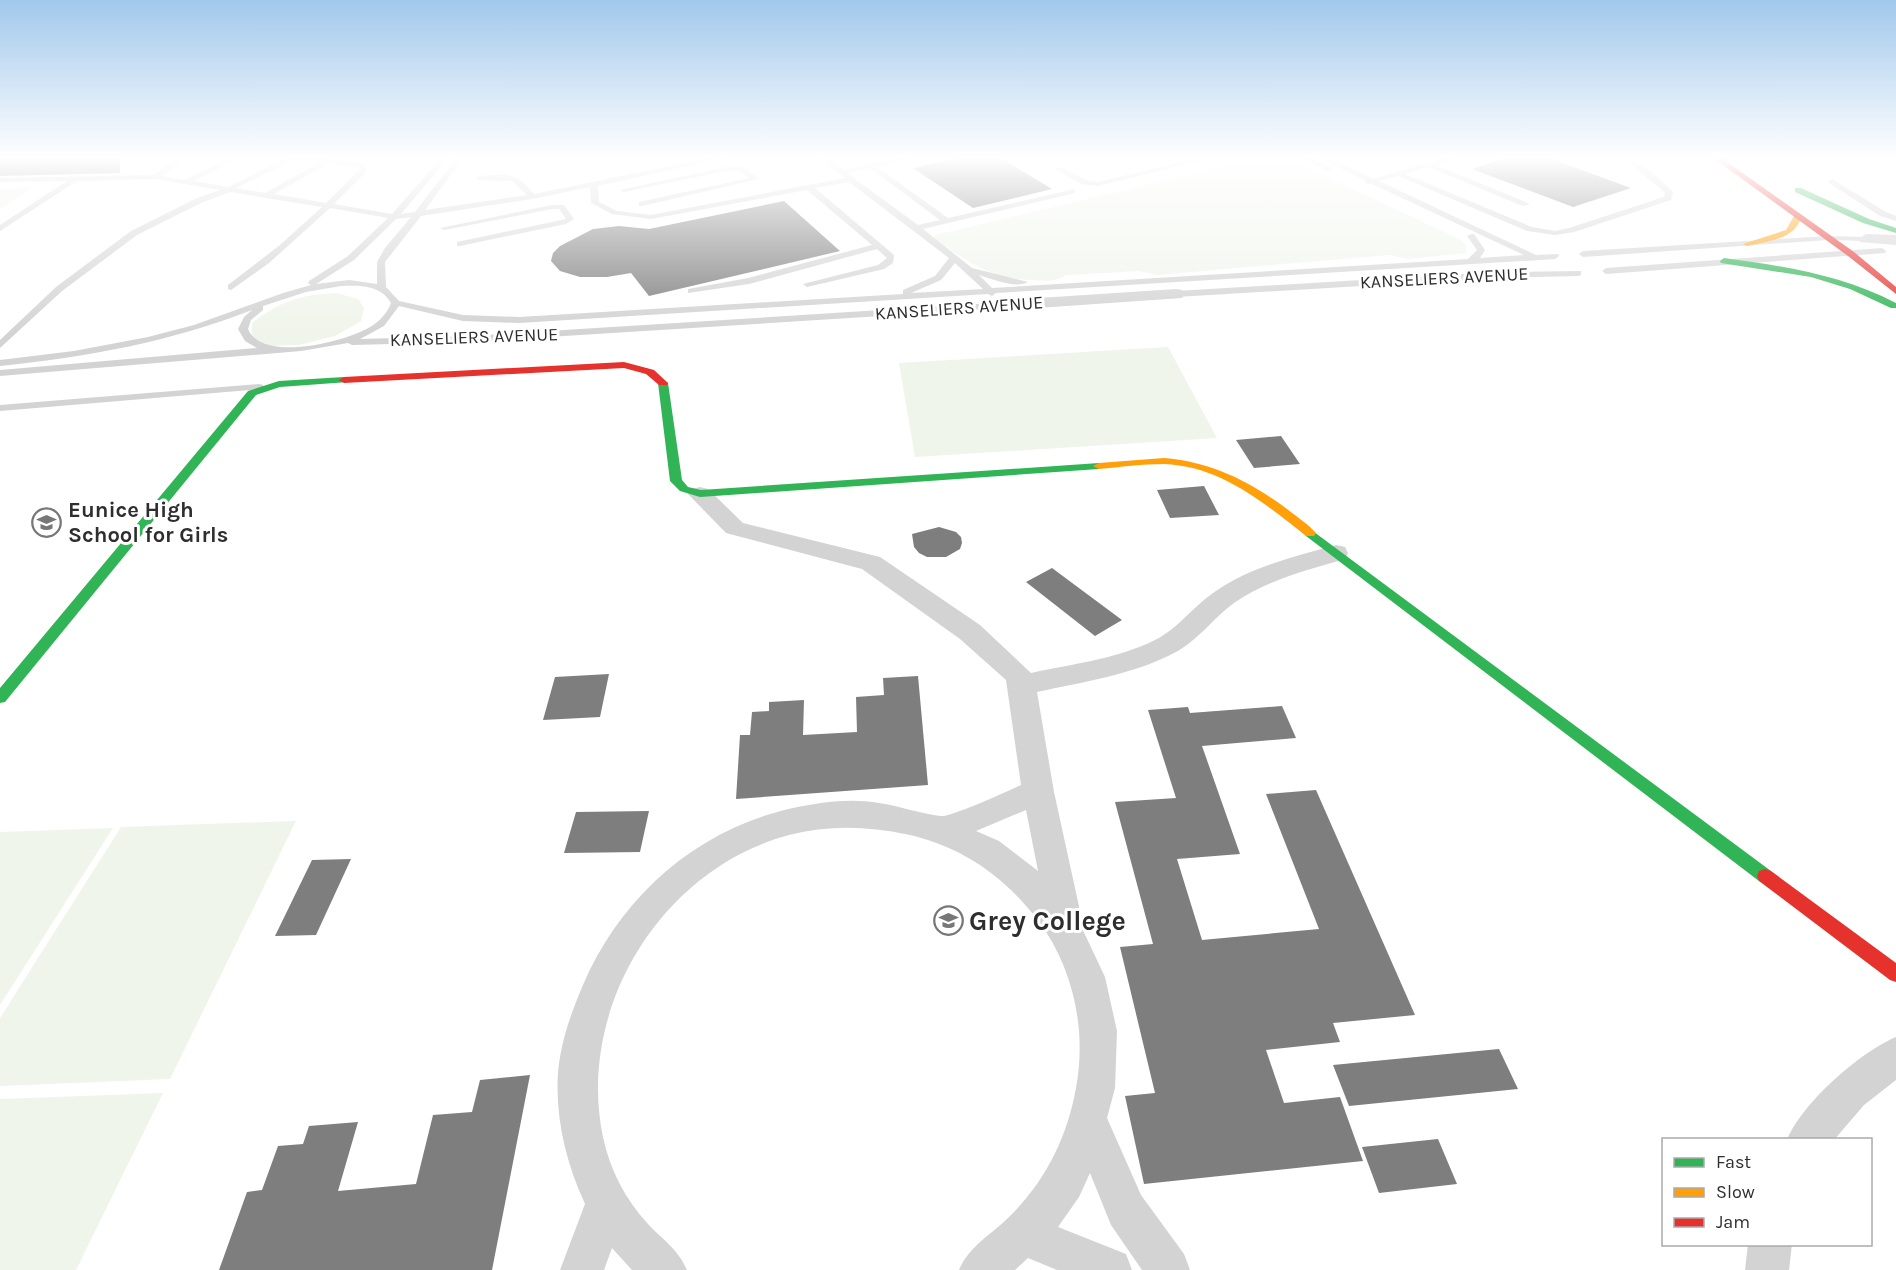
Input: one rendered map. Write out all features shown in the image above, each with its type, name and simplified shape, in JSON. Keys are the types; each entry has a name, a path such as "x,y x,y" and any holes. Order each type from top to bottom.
{"main road":[{"path":"1834,216 1891,254"},
{"path":"1856,216 1896,231"},
{"path":"1748,244 1789,232 1794,227 1797,218 1851,254 1896,291"},
{"path":"1724,261 1825,277 1871,293 1896,307"},
{"path":"0,698 252,393 265,387 301,382 624,365 640,367 655,373 663,381 676,481 684,489 700,494 1163,461 1194,464 1219,470 1248,486 1896,974"}],"street":[{"path":"1866,239 1896,240"},
{"name":"KANSELIERS AVENUE","path":"1008,305 1176,294"},
{"path":"700,494 735,528 871,563 970,632 1011,667 1022,685 1038,792 1067,930"},
{"path":"1022,685 1141,657 1166,646 1186,632 1223,598 1247,585 1336,553"},
{"path":"946,829 1038,792"},
{"path":"665,1270 638,1247 606,1204 585,1151 577,1097 581,1043 600,983 618,947 649,907 685,873 725,847 768,828 813,817 858,813 903,817 946,829 981,846 1014,868 1043,896 1067,930 1087,972 1098,1019 1099,1070 1089,1123 1064,1182 1025,1235 981,1270"},
{"path":"1809,1138 1850,1091 1896,1056"},
{"path":"1089,1123 1126,1210 1168,1270"},
{"path":"582,1270 606,1204"},
{"path":"1025,1235 1110,1270"},
{"path":"1767,1270 1770,1246"}],"lane":[{"path":"0,229 19,216"},
{"path":"0,345 59,289 134,233 167,216"},
{"path":"231,287 263,266 319,216"},
{"path":"390,216 403,216"},
{"path":"382,288 381,262 416,216"},
{"path":"444,228 509,216"},
{"path":"460,244 566,222 570,219 568,216"},
{"path":"638,216 655,216"},
{"path":"807,284 881,267 890,261 891,257 880,246 842,216"},
{"path":"900,216 968,269 988,291 1008,305"},
{"path":"940,216 947,221"},
{"path":"916,228 967,216"},
{"path":"1429,216 1518,258 1544,274"},
{"path":"1447,216 1564,273"},
{"path":"1500,216 1530,229 1555,233 1571,231 1614,216"},
{"path":"294,292 348,262 375,240 395,217"},
{"path":"1470,261 1479,255 1481,250 1471,236"},
{"path":"1583,254 1828,238 1866,239"},
{"path":"691,291 786,272 880,246"},
{"path":"1606,271 1724,261 1891,254"},
{"name":"KANSELIERS AVENUE","path":"396,303 487,321 1555,256"},
{"path":"869,299 919,288 942,274 954,258"},
{"path":"968,269 1006,280 1089,286"},
{"path":"786,272 807,284 820,302"},
{"name":"KANSELIERS AVENUE","path":"1176,294 1578,273"},
{"name":"KANSELIERS AVENUE","path":"0,363 73,355 118,346 197,327 294,292 342,283 364,284 382,288 393,294 396,303 393,314 364,334 341,342"},
{"name":"KANSELIERS AVENUE","path":"271,349 256,345 246,338 243,329 247,319 272,301"},
{"name":"KANSELIERS AVENUE","path":"0,373 271,349 293,350 341,342 493,338 1008,305"},
{"path":"0,408 265,387"}],"shaded area":[{"path":"1014,216 1411,216 1459,239 1466,245 1466,253 1408,259 1389,255 1157,275 1139,271 1066,275 1055,280 1043,281 1005,277 981,268 934,238 935,235"},
{"path":"336,293 358,299 364,308 361,321 335,336 299,345 266,346 252,338 252,323 272,309 291,300"},
{"path":"1168,347 1217,438 915,457 899,363"},
{"path":"296,821 170,1079 0,1086 0,1018 121,827"},
{"path":"113,828 0,1005 0,832"},
{"path":"163,1093 76,1270 0,1270 0,1099"}],"building":[{"path":"710,216 801,216 840,251 649,296 631,273 607,277 580,277 560,271 551,261 553,253 560,246 593,229 619,226 649,229"},
{"path":"1281,436 1300,464 1254,468 1236,440"},
{"path":"1204,486 1219,515 1170,518 1157,490"},
{"path":"939,527 956,532 961,537 960,549 946,557 927,557 919,553 914,547 912,534"},
{"path":"1052,568 1122,620 1095,636 1026,582"},
{"path":"609,674 600,717 543,720 555,677"},
{"path":"918,676 928,785 736,799 740,735 750,735 752,712 769,711 769,702 804,700 803,735 857,732 856,697 884,695 883,678"},
{"path":"1282,706 1296,738 1202,746 1240,854 1177,859 1202,940 1319,929 1266,794 1316,790 1415,1015 1333,1023 1340,1042 1266,1050 1284,1103 1340,1097 1363,1161 1144,1184 1125,1096 1155,1093 1120,947 1153,944 1115,802 1176,798 1148,710 1188,707 1190,713"},
{"path":"649,811 640,852 564,853 576,812"},
{"path":"351,859 316,935 275,936 312,860"},
{"path":"1499,1049 1518,1089 1349,1106 1333,1065"},
{"path":"530,1075 492,1270 219,1270 247,1192 262,1190 278,1146 303,1144 309,1126 358,1122 338,1191 416,1184 433,1115 472,1112 480,1080"},
{"path":"1438,1139 1457,1184 1379,1193 1362,1147"}],"traffic: fast":[{"path":"1856,216 1896,231"},
{"path":"1724,261 1812,274 1854,287 1894,306"},
{"path":"0,698 252,393 279,384 344,380"},
{"path":"663,383 676,481 684,489 700,494 1099,466"},
{"path":"1310,533 1765,876"}],"traffic: slow":[{"path":"1747,244 1789,232 1794,227 1797,218"},
{"path":"1099,466 1164,461 1206,468 1243,484 1310,533"}],"traffic: jam":[{"path":"1798,216 1851,254 1896,291"},
{"path":"344,380 624,365 650,372 663,383"},
{"path":"1765,876 1896,974"}],"place":[{"name":"Eunice High School for Girls","path":"47,522"},
{"name":"Grey College","path":"948,921"}]}
